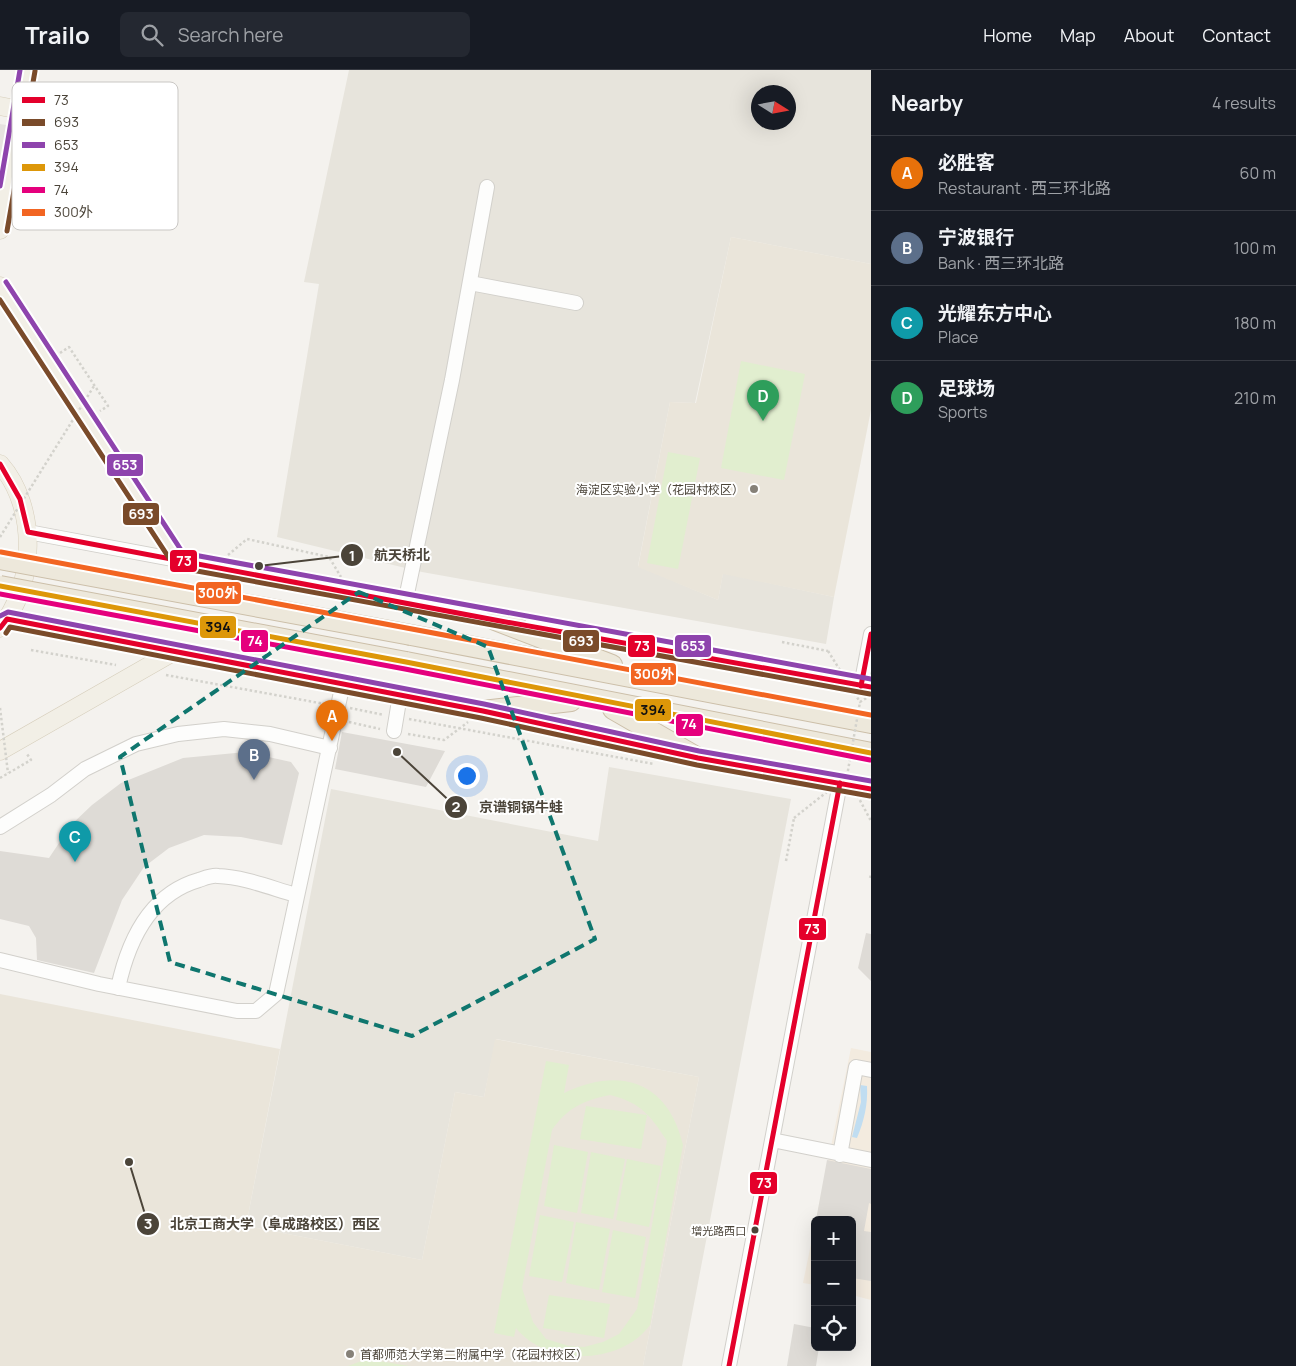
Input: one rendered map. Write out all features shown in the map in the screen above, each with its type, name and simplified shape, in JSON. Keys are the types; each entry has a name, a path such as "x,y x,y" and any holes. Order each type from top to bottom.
{"highway":[{"path":"0,559 871,723"},
{"path":"0,586 406,662 871,753"},
{"path":"496,620 660,684"},
{"path":"483,711 593,700 698,758"}],"main road":[{"path":"0,230 12,158"},
{"path":"0,286 178,560"},
{"path":"0,464 20,499 28,532 26,574 4,623"},
{"path":"0,751 175,651"}],"street":[{"path":"406,603 470,283 487,187"},
{"path":"470,283 576,303"},
{"path":"28,532 868,689 871,634"},
{"path":"4,623 175,651 483,711 698,758 844,780 871,789"},
{"path":"0,960 118,988 237,1011 256,1011 276,994 296,895 339,706 342,683"},
{"path":"394,731 400,695"},
{"path":"0,827 51,796 85,769 136,744 178,734 224,729 270,734 330,748"},
{"path":"729,1366 844,780"},
{"path":"118,988 124,960 134,935 156,904 185,884 216,875 245,880 296,895"},
{"path":"840,1155 856,1068 871,1070"},
{"path":"772,1140 871,1160"}],"path":[{"path":"69,348 108,406"},
{"path":"0,537 94,386"},
{"path":"213,567 247,539 328,557 352,593"},
{"path":"782,642 828,651 860,702"},
{"path":"31,650 657,765"},
{"path":"786,861 794,818 844,780 860,702 868,689"},
{"path":"0,708 8,774"},
{"path":"0,778 31,760"},
{"path":"844,780 871,821"}],"highlighted area":[{"path":"359,592 488,647 595,939 412,1036 170,962 120,757"}],"shaded area":[{"path":"349,70 871,70 871,264 731,237 695,403 670,402 638,566 718,600 723,573 834,597 826,644 422,572 277,537 319,284 304,282"},
{"path":"0,124 12,126 0,192"},
{"name":"海淀区实验小学（花园村校区）","path":"731,237 871,264 871,410 834,597 723,574 718,600 638,567 670,402 696,403"},
{"path":"609,767 791,799 682,1366 643,1366 699,1077 496,1039 484,1097 455,1092 422,1260 246,1226 331,789 598,841"},
{"path":"0,994 280,1049 246,1226 422,1260 455,1092 484,1097 495,1039 699,1077 643,1366 0,1366"},
{"path":"851,1048 871,1052 871,1300 856,1296 856,1216 817,1216"},
{"path":"811,1244 811,1284 803,1283"}],"green space":[{"path":"741,361 805,374 784,480 721,468"},
{"path":"668,452 700,458 678,569 647,563"},
{"path":"546,1061 569,1065 564,1093 585,1085 604,1081 622,1081 639,1085 654,1093 666,1106 676,1123 683,1145 650,1325 637,1338 621,1348 602,1354 583,1356 564,1355 545,1349 529,1340 516,1328 514,1337 494,1333","holes":["610,1095 620,1098 644,1111 656,1124 667,1141 637,1309 619,1334 603,1342 584,1347 569,1346 546,1339 533,1322 522,1288 552,1130 564,1116 584,1102"]},
{"path":"586,1106 647,1115 641,1149 580,1139"},
{"path":"554,1145 588,1152 577,1213 544,1206"},
{"path":"591,1152 625,1159 613,1219 581,1213"},
{"path":"627,1159 661,1166 649,1227 616,1220"},
{"path":"540,1215 574,1222 562,1282 529,1276"},
{"path":"576,1222 610,1229 599,1290 566,1283"},
{"path":"613,1230 646,1237 635,1298 602,1292"},
{"path":"549,1295 610,1304 604,1338 543,1328"},
{"path":"367,1359 409,1366 348,1366"}],"water":[{"path":"860,1085 867,1086 867,1100 864,1119 857,1138 852,1137 861,1102"}],"building":[{"path":"342,732 445,751 426,787 335,769"},
{"path":"246,752 291,762 299,773 282,845 241,837 204,835 169,848 144,867 122,900 94,973 37,960 36,938 29,926 0,919 0,851 49,858 71,825 92,805 121,783 183,758"},
{"path":"866,933 871,934 871,981 858,968"},
{"path":"827,1160 871,1169 871,1204 869,1203 864,1231 871,1232 871,1281 856,1279 856,1216 817,1216"},
{"path":"794,1324 811,1327 811,1351 818,1351 816,1366 787,1366"}],"transit line":[{"name":"653","path":"18,82 20,70"},
{"name":"693","path":"33,82 35,71"},
{"name":"653","path":"0,186 12,116"},
{"name":"693","path":"7,231 12,202"},
{"name":"653","path":"6,282 183,553 871,679"},
{"name":"693","path":"0,300 175,567 870,694"},
{"name":"73","path":"0,464 20,499 28,532 495,620 871,687"},
{"name":"300外","path":"1,552 871,715"},
{"name":"394","path":"0,586 406,662 871,753"},
{"name":"74","path":"0,594 405,669 870,760"},
{"name":"653","path":"0,616 8,612 484,704 699,751 871,781"},
{"name":"73","path":"0,628 7,619 483,711 698,758 871,789"},
{"name":"693","path":"6,633 10,627 481,718 697,765 870,796"},
{"name":"73","path":"861,686 871,634"},
{"name":"73","path":"729,1366 840,783"}],"place":[{"name":"足球场","path":"763,421"},
{"name":"海淀区实验小学（花园村校区）","path":"754,489"},
{"name":"航天桥北","path":"259,566"},
{"name":"必胜客","path":"332,741"},
{"name":"京谱铜锅牛蛙","path":"397,752"},
{"name":"宁波银行","path":"254,780"},
{"name":"光耀东方中心","path":"75,862"},
{"name":"北京工商大学（阜成路校区）西区","path":"129,1162"},
{"name":"增光路西口","path":"755,1230"},
{"name":"首都师范大学第二附属中学（花园村校区）","path":"350,1354"}]}
